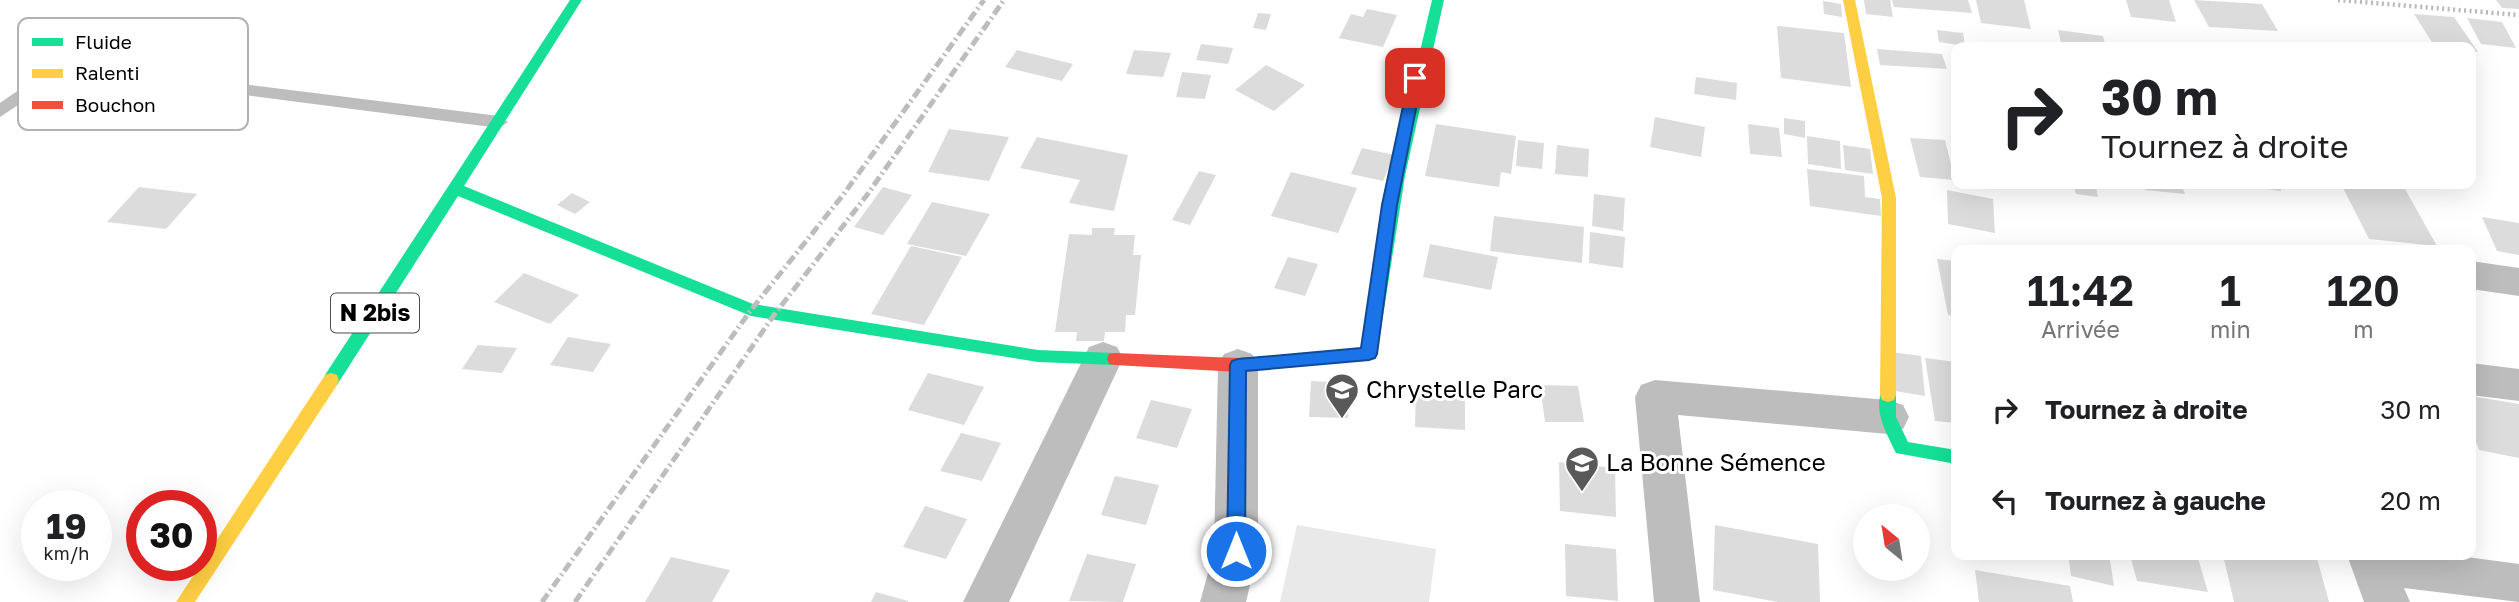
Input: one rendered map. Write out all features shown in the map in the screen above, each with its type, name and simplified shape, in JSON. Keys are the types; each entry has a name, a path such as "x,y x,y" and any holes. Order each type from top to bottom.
{"street":[{"name":"N 2bis","path":"185,602 456,190 576,0"},
{"path":"456,190 751,310 1038,356 1238,365 1369,354 1389,205 1415,78 1438,0"},
{"path":"1849,0 1889,198 1888,417 1902,448 1951,456"},
{"path":"2476,276 2519,282"},
{"path":"986,602 1103,358"},
{"path":"1223,602 1236,551 1238,365"},
{"path":"2476,380 2519,385"},
{"path":"1677,602 1655,397 1888,417"},
{"path":"2376,574 2519,584"}],"lane":[{"path":"248,90 499,122"},
{"path":"0,111 18,99"}],"path":[{"path":"2338,0 2519,15"}],"shaded area":[{"path":"1297,525 1436,549 1429,602 1280,602"}],"building":[{"path":"1864,0 1890,0 1893,17 1866,14"},
{"path":"1892,0 1968,0 1972,13 1894,7"},
{"path":"1976,0 2024,0 2031,29 1981,23"},
{"path":"2126,0 2169,0 2176,22 2131,17"},
{"path":"2194,0 2262,4 2278,31 2209,27"},
{"path":"2496,0 2519,0 2519,9 2502,8"},
{"path":"1823,1 1841,4 1842,17 1824,14"},
{"path":"1367,9 1397,15 1383,47 1339,38 1351,14 1363,17"},
{"path":"1258,13 1271,14 1266,30 1253,28"},
{"path":"2414,14 2454,17 2471,42 2432,42"},
{"path":"2467,18 2502,22 2516,48 2481,44"},
{"path":"1777,26 1844,33 1851,87 1781,78"},
{"path":"1937,30 1963,33 1964,42 1939,42"},
{"path":"2058,30 2103,36 2105,42 2061,42"},
{"path":"1201,44 1233,48 1228,64 1196,60"},
{"path":"1877,49 1942,54 1947,69 1880,65"},
{"path":"1017,50 1073,64 1062,81 1005,67"},
{"path":"1134,50 1171,53 1163,77 1126,74"},
{"path":"1266,65 1305,85 1274,111 1235,90"},
{"path":"1182,72 1211,75 1205,99 1176,97"},
{"path":"1696,77 1737,83 1736,100 1694,94"},
{"path":"1655,117 1705,127 1701,157 1650,147"},
{"path":"1784,118 1805,121 1805,138 1784,134"},
{"path":"1436,124 1516,136 1511,174 1501,172 1499,187 1425,176"},
{"path":"1748,124 1779,128 1782,157 1750,154"},
{"path":"949,129 1009,137 989,181 928,172"},
{"path":"1807,136 1840,141 1841,169 1808,164"},
{"path":"1037,137 1128,155 1114,211 1069,203 1080,180 1020,168"},
{"path":"1910,138 1945,140 1951,164 1951,180 1920,177"},
{"path":"1518,140 1544,143 1542,169 1516,166"},
{"path":"1557,145 1589,149 1588,177 1555,174"},
{"path":"1843,145 1870,149 1873,174 1845,170"},
{"path":"1362,148 1394,155 1383,181 1351,174"},
{"path":"1807,169 1864,176 1865,197 1880,199 1881,216 1810,206"},
{"path":"1199,171 1216,175 1190,225 1172,220"},
{"path":"1291,172 1357,188 1338,233 1271,216"},
{"path":"139,187 197,194 166,229 107,222"},
{"path":"883,187 912,195 883,235 854,227"},
{"path":"2074,189 2096,189 2098,197 2076,194"},
{"path":"2183,189 2185,194 2145,190"},
{"path":"2344,189 2405,189 2436,245 2427,245 2369,239"},
{"path":"1947,190 1993,199 1995,233 1948,224"},
{"path":"572,193 590,202 575,214 557,205"},
{"path":"1594,194 1625,198 1623,231 1592,226"},
{"path":"932,202 990,214 966,256 907,244"},
{"path":"1494,216 1584,227 1582,263 1490,251"},
{"path":"2482,217 2519,223 2519,255 2497,251"},
{"path":"1092,228 1115,228 1114,235 1135,235 1133,255 1141,255 1135,315 1126,315 1125,332 1105,332 1104,341 1076,341 1077,332 1055,332 1069,234 1092,235"},
{"path":"1590,232 1625,237 1623,268 1589,263"},
{"path":"1430,244 1498,257 1491,290 1423,277"},
{"path":"911,246 962,257 924,325 871,314"},
{"path":"1288,257 1318,264 1305,296 1274,288"},
{"path":"1937,259 1951,260 1951,315 1948,315"},
{"path":"524,273 579,295 550,324 494,302"},
{"path":"568,337 611,344 593,372 550,365"},
{"path":"478,345 517,348 502,373 462,369"},
{"path":"1891,352 1921,356 1925,396 1895,391"},
{"path":"1925,358 1951,361 1951,423 1935,421"},
{"path":"928,373 984,387 964,425 908,410"},
{"path":"1311,381 1349,383 1348,418 1309,417"},
{"path":"1416,384 1465,388 1465,430 1415,427"},
{"path":"1540,385 1578,386 1584,422 1545,422"},
{"path":"2476,397 2519,404 2519,458 2479,450 2476,441"},
{"path":"1151,400 1192,409 1177,448 1136,438"},
{"path":"961,433 1001,443 982,481 940,471"},
{"path":"1559,462 1615,468 1616,517 1560,511"},
{"path":"1115,476 1159,485 1146,525 1101,515"},
{"path":"925,506 967,519 946,559 903,547"},
{"path":"1715,525 1818,544 1820,602 1778,602 1713,590"},
{"path":"1565,544 1616,549 1618,601 1566,596"},
{"path":"1087,554 1136,564 1123,602 1069,601"},
{"path":"671,557 730,570 712,602 645,602"},
{"path":"2069,560 2110,560 2114,586 2071,576"},
{"path":"2131,560 2198,560 2208,592 2137,581"},
{"path":"2224,560 2318,560 2329,602 2234,602"},
{"path":"1975,570 2070,586 2073,602 1979,602"},
{"path":"876,592 908,601 908,602 871,602"}],"railway":[{"path":"542,602 751,310 843,195 984,0"},
{"path":"575,602 774,315 867,195 1004,0"}],"traffic: fast":[{"path":"331,380 576,0"},
{"path":"1288,361 1369,354 1398,176 1438,0"},
{"path":"456,189 751,310 1038,356 1115,359"},
{"path":"1888,395 1888,417 1902,448 1951,456"}],"traffic: slow":[{"path":"1849,0 1889,198 1888,395"},
{"path":"185,602 331,380"}],"traffic: jam":[{"path":"1115,359 1238,365 1288,361"}],"place":[{"name":"Chrystelle Parc","path":"1342,420"},
{"name":"La Bonne Sémence","path":"1582,493"}],"route":[{"path":"1236,551 1238,365 1369,354 1389,205 1415,78"}]}
